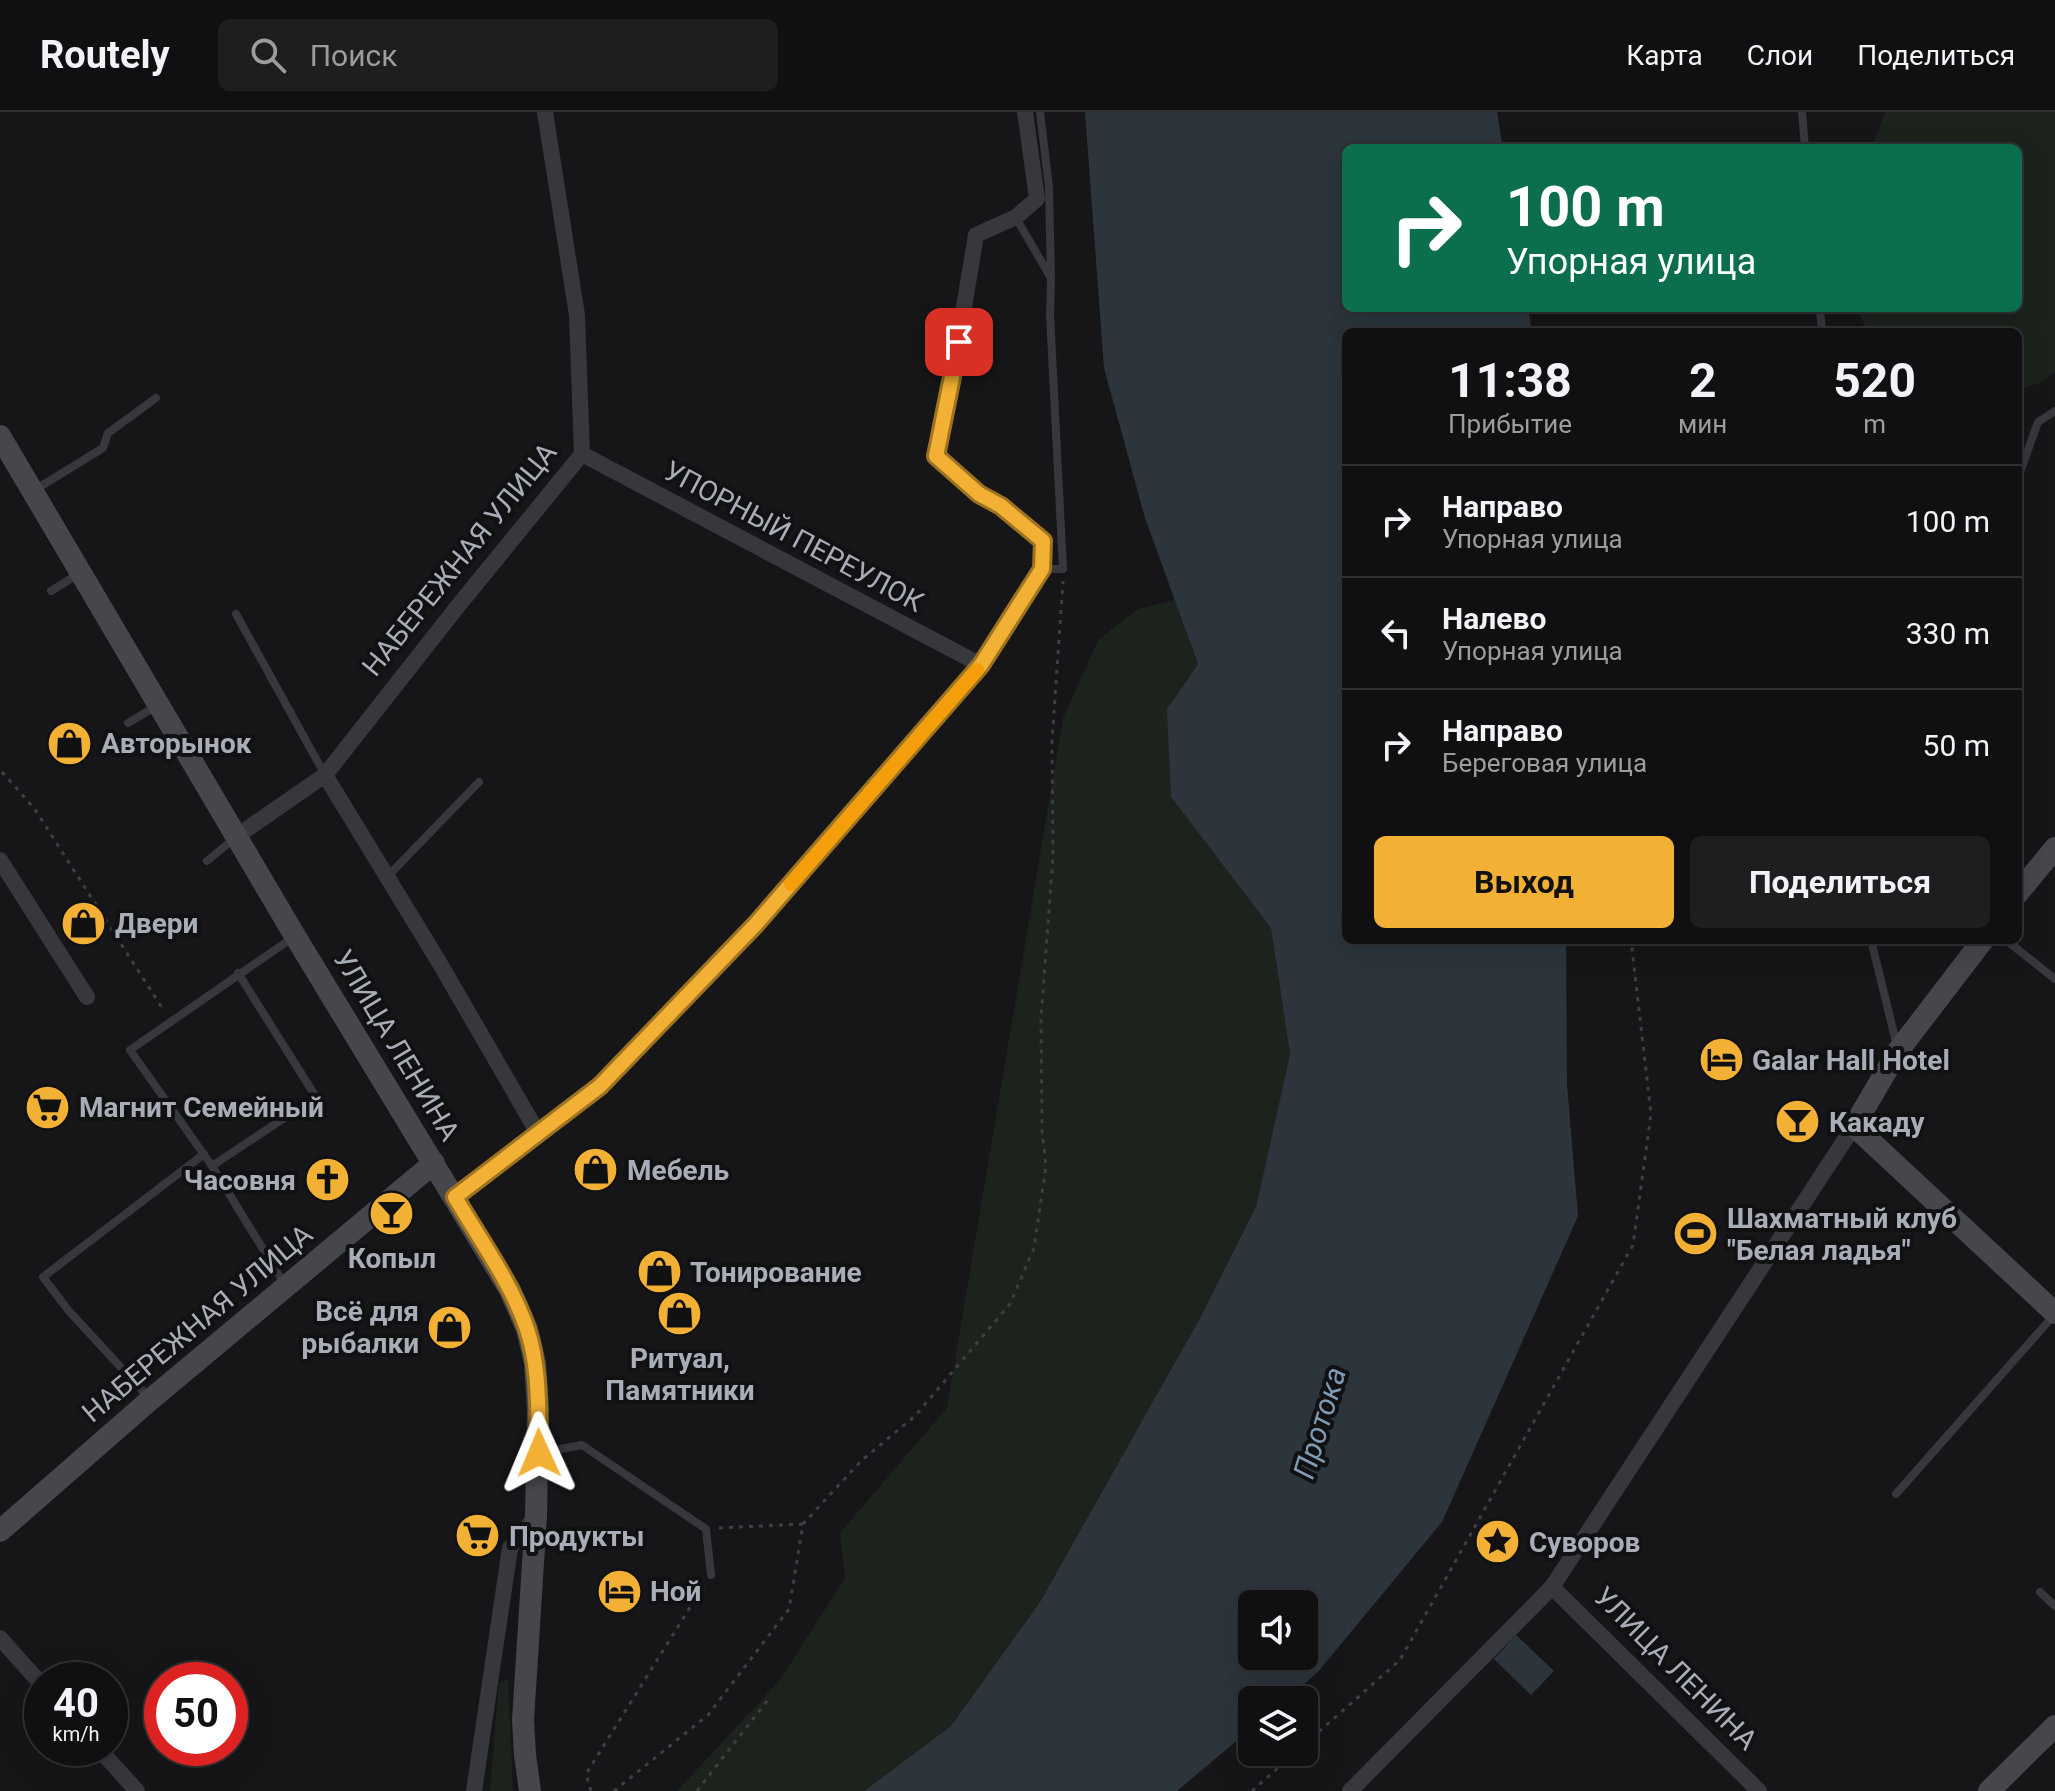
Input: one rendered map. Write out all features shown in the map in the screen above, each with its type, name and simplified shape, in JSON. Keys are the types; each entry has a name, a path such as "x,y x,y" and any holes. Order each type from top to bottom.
{"main road":[{"name":"УЛИЦА ЛЕНИНА","path":"0,436 295,936 510,1290 527,1329 535,1363 539,1453 523,1720 530,1791"},
{"path":"2022,888 2055,848"},
{"path":"1980,944 1898,1051 1854,1126 2055,1314"},
{"name":"НАБЕРЕЖНАЯ УЛИЦА","path":"0,1531 150,1400 434,1163"},
{"path":"1989,1791 2055,1726"}],"street":[{"name":"НАБЕРЕЖНАЯ УЛИЦА","path":"237,836 325,775 582,454 577,315 545,112"},
{"path":"455,1197 600,1086 756,924 981,665 1042,569 1043,541 1001,506 979,494 936,456 976,235 1016,217 1037,199 1025,112"},
{"name":"УПОРНЫЙ ПЕРЕУЛОК","path":"582,454 981,665"},
{"path":"325,775 538,1133"},
{"path":"0,860 87,997"},
{"path":"1350,1791 1552,1587 1854,1126"},
{"path":"474,1791 510,1548 536,1516"},
{"name":"УЛИЦА ЛЕНИНА","path":"1552,1587 1759,1791"},
{"path":"0,1638 24,1665"},
{"path":"114,1766 137,1791"}],"lane":[{"path":"1040,112 1049,187 1050,315 1063,569 1042,569"},
{"path":"1802,112 1805,144"},
{"path":"1016,217 1051,278"},
{"path":"32,491 103,448 108,433 156,398"},
{"path":"2022,467 2038,422 2055,411"},
{"path":"51,591 80,573"},
{"path":"236,614 325,775"},
{"path":"128,723 158,704"},
{"path":"387,877 479,782"},
{"path":"207,861 237,836"},
{"path":"286,1287 212,1166 130,1050 295,936"},
{"path":"1872,944 1898,1051"},
{"path":"2011,944 2055,979"},
{"path":"212,1166 316,1097 238,973"},
{"path":"150,1400 68,1310 43,1277 204,1154"},
{"path":"1896,1494 2055,1314"},
{"path":"539,1453 582,1445 706,1529 711,1575"},
{"path":"2040,1592 2055,1606"}],"path":[{"path":"614,1791 708,1715 789,1609 803,1524 861,1461 915,1416 1010,1304 1034,1248 1046,1166 1042,1130 1041,1018 1053,856 1052,742 1063,569"},
{"path":"2,772 34,808 170,1021"},
{"path":"1318,1733 1400,1660 1633,1245 1651,1114 1631,944"},
{"path":"706,1529 803,1524"},
{"path":"591,1791 586,1774 711,1575"},
{"path":"697,1791 767,1701"},
{"path":"1252,1791 1280,1766"}],"shaded area":[{"path":"1885,112 2055,112 2055,372 2042,382 2022,389 2022,328 1867,328 1860,312 2022,312 2022,144 1873,144"},
{"path":"1175,600 1198,664 1175,697 1171,797 1271,928 1290,1054 1256,1207 1200,1318 1040,1602 951,1726 864,1791 677,1791 780,1680 845,1578 840,1533 947,1408 1063,718 1098,640 1138,609"},
{"path":"508,1679 513,1791 490,1791 499,1683"}],"water":[{"name":"Протока","path":"1085,112 1497,112 1502,144 1342,144 1342,312 1529,312 1531,328 1342,328 1342,944 1566,944 1567,1084 1578,1216 1442,1522 1317,1673 1302,1686 1238,1686 1238,1740 1177,1791 864,1791 951,1726 1040,1602 1200,1318 1256,1207 1290,1054 1271,928 1171,797 1167,709 1198,664 1145,518 1104,368"},
{"path":"1516,1635 1554,1671 1531,1695 1494,1659"}],"slow traffic":[{"path":"791,884 977,670"}],"place":[{"name":"Авторынок","path":"70,743"},
{"name":"Двери","path":"84,923"},
{"name":"Galar Hall Hotel","path":"1721,1060"},
{"name":"Магнит Семейный","path":"48,1107"},
{"name":"Какаду","path":"1798,1122"},
{"name":"Мебель","path":"596,1170"},
{"name":"Часовня","path":"327,1180"},
{"name":"Копыл","path":"392,1214"},
{"name":"Шахматный клуб \"Белая ладья\"","path":"1696,1234"},
{"name":"Тонирование","path":"659,1272"},
{"name":"Ритуал, Памятники","path":"680,1314"},
{"name":"Всё для рыбалки","path":"450,1327"},
{"name":"Продукты","path":"478,1536"},
{"name":"Суворов","path":"1498,1542"},
{"name":"Ной","path":"619,1591"}],"route":[{"path":"539,1453 535,1363 527,1329 510,1290 455,1197 600,1086 756,924 981,665 1042,569 1043,541 1001,506 979,494 936,456 959,342"}]}
